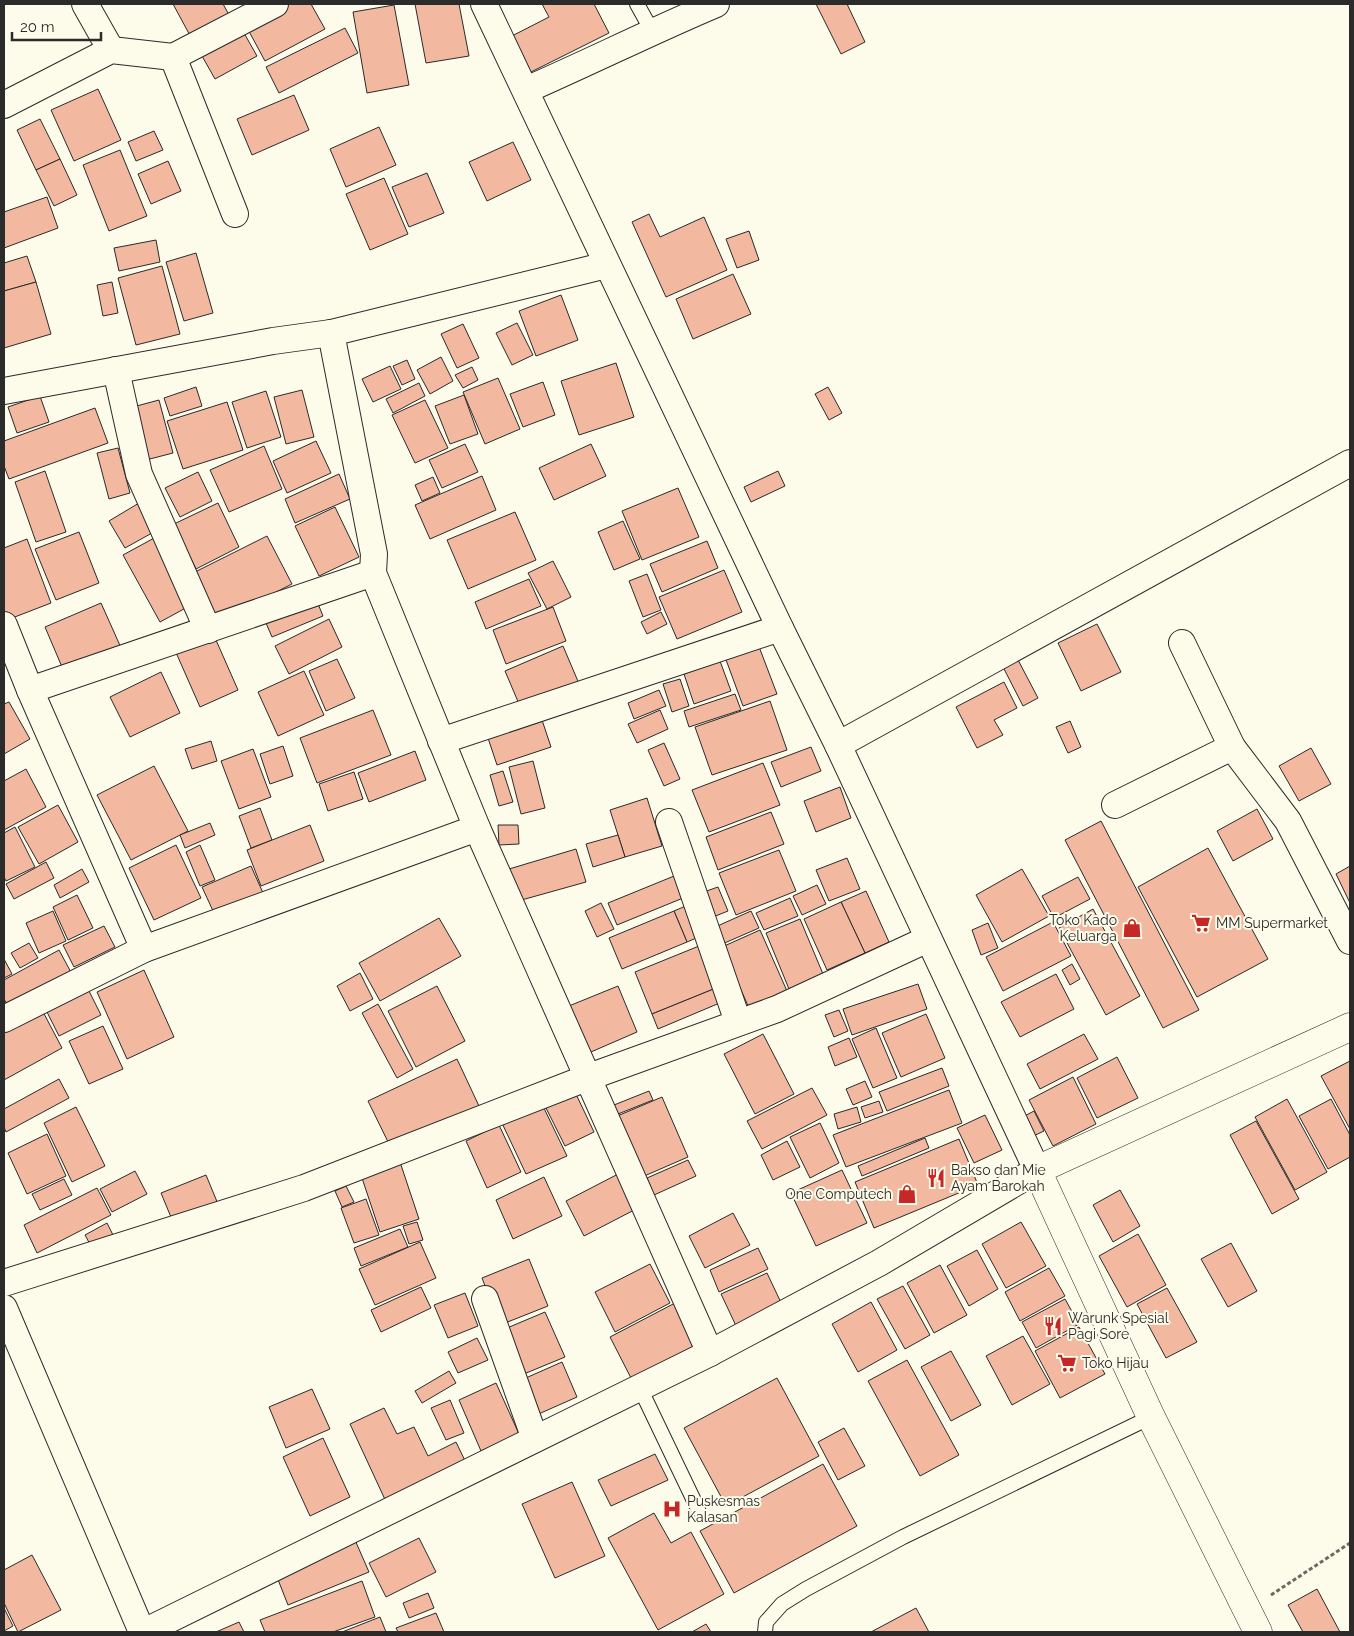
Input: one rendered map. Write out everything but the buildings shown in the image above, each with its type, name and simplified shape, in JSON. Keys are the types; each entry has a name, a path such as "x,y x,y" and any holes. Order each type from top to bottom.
{"street":[{"path":"85,4 111,50"},
{"path":"4,105 111,50 173,56 275,4"},
{"path":"484,4 780,628 838,745 1151,1417 1253,1621"},
{"path":"526,90 588,63 652,31 716,4"},
{"path":"173,56 235,214"},
{"path":"4,391 331,332 607,265"},
{"path":"331,332 374,554 374,573 477,828 710,1353"},
{"path":"116,370 139,474 208,630"},
{"path":"838,745 1350,463"},
{"path":"30,690 374,573"},
{"path":"4,625 30,690 144,949"},
{"path":"441,742 780,628"},
{"path":"1182,643 1232,747 1288,821 1350,940"},
{"path":"1115,805 1232,747"},
{"path":"669,822 738,1022"},
{"path":"4,1019 144,949 477,828"},
{"path":"4,1283 304,1188 777,1008 928,939"},
{"path":"4,1308 143,1632 710,1353 879,1263 1037,1170 1350,1027"},
{"path":"485,1299 535,1439"}],"lane":[{"path":"637,4 652,31"},
{"path":"640,1388 698,1509"},
{"path":"765,1632 766,1622 782,1604 806,1589 903,1537 1151,1417"}],"path":[{"path":"1253,1621 1350,1543"}],"place":[{"name":"MM Supermarket","path":"1201,923"},
{"name":"Toko Kado Keluarga","path":"1132,928"},
{"name":"Bakso dan Mie Ayam Barokah","path":"936,1178"},
{"name":"One Computech","path":"907,1194"},
{"name":"Warunk Spesial Pagi Sore","path":"1053,1326"},
{"name":"Toko Hijau","path":"1067,1363"},
{"name":"Puskesmas Kalasan","path":"672,1509"}]}
